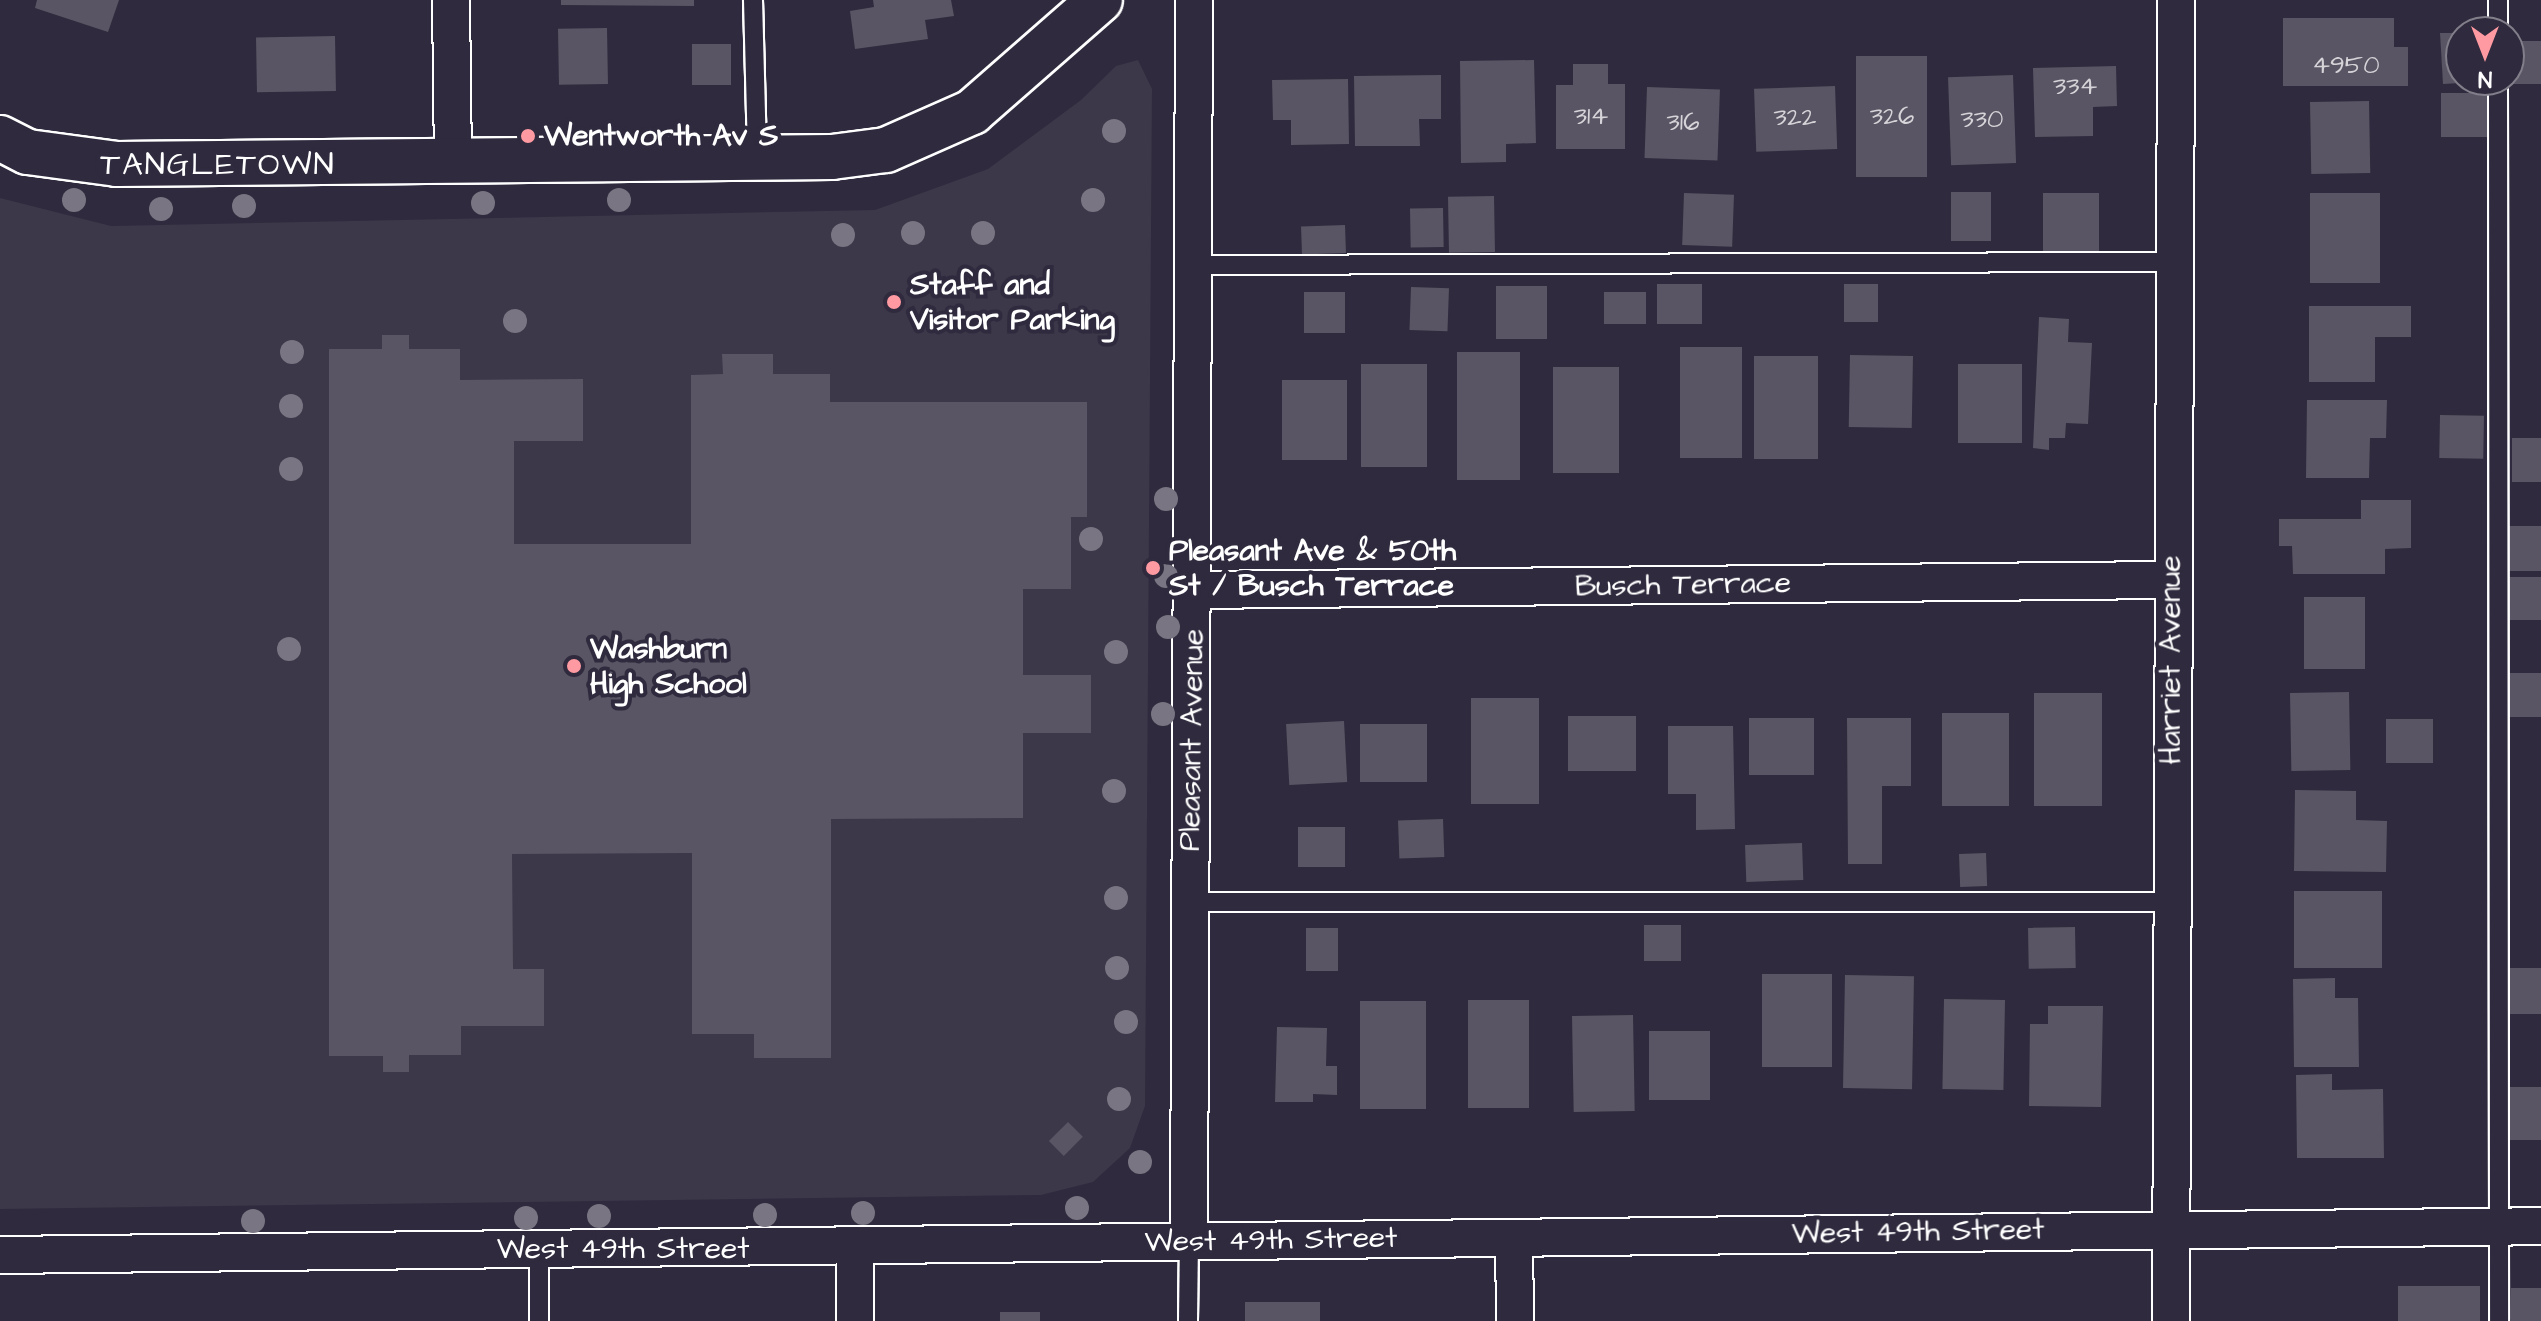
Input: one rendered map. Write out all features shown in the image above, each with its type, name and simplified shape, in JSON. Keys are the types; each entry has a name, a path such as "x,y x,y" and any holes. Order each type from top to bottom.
{"street":[{"path":"451,0 453,161"},
{"path":"0,138 28,152 117,164 758,160 886,150 972,112 1100,0"},
{"name":"Pleasant Avenue","path":"1189,1240 1194,0"},
{"name":"Harriet Avenue","path":"2171,1321 2171,580 2176,0"},
{"name":"Busch Terrace","path":"1194,590 2171,580"},
{"name":"West 49th Street","path":"0,1255 2541,1226"},
{"path":"1514,1238 1515,1321"},
{"path":"855,1247 855,1321"}],"lane":[{"path":"753,0 758,160"},
{"path":"2498,96 2499,1321"},
{"path":"1193,265 2173,262"},
{"path":"1190,902 2170,902"},
{"path":"1188,1321 1189,1240"},
{"path":"539,1249 539,1321"}],"shaded area":[{"name":"Washburn High School","path":"1138,60 1152,89 1145,1106 1130,1148 1093,1182 1041,1195 0,1209 0,198 111,226 875,210 988,169 1081,100 1116,66"}],"building":[{"path":"37,0 119,0 108,32 35,8"},
{"path":"561,0 694,0 694,6 561,5"},
{"path":"873,0 951,0 954,16 925,20 928,39 855,49 850,11 874,7"},
{"path":"2283,18 2394,18 2394,47 2408,47 2408,86 2283,86"},
{"path":"607,28 608,84 559,85 558,29"},
{"path":"2440,33 2445,33 2443,84"},
{"path":"335,36 336,91 257,92 256,37"},
{"path":"2525,41 2541,41 2541,84 2525,84"},
{"path":"692,44 731,44 731,85 692,85"},
{"path":"1856,56 1927,56 1927,177 1856,177"},
{"path":"1534,60 1536,143 1506,144 1506,162 1461,163 1460,61"},
{"path":"1573,64 1608,64 1608,84 1625,84 1625,149 1556,149 1556,85 1573,85"},
{"path":"2116,66 2117,106 2093,107 2093,136 2035,137 2033,68"},
{"path":"1441,75 1441,119 1419,119 1420,146 1355,146 1354,76"},
{"path":"2013,75 2016,163 1951,165 1948,77"},
{"path":"1348,79 1349,144 1291,145 1291,120 1273,120 1272,80"},
{"path":"1835,86 1837,149 1756,152 1754,89"},
{"path":"1647,87 1720,90 1717,161 1645,158"},
{"path":"2441,93 2445,96 2490,96 2490,137 2441,137"},
{"path":"2369,101 2370,173 2311,174 2310,102"},
{"path":"1951,192 1991,192 1991,241 1951,241"},
{"path":"1684,193 1734,195 1732,247 1682,245"},
{"path":"2043,193 2099,193 2099,252 2043,252"},
{"path":"2310,193 2380,193 2380,283 2310,283"},
{"path":"1494,196 1495,252 1449,253 1448,197"},
{"path":"1443,208 1444,247 1411,248 1410,209"},
{"path":"1345,225 1346,253 1302,255 1301,227"},
{"path":"1657,284 1702,284 1702,324 1657,324"},
{"path":"1844,284 1878,284 1878,322 1844,322"},
{"path":"1496,286 1547,286 1547,339 1496,339"},
{"path":"1411,287 1449,288 1447,331 1409,330"},
{"path":"1304,292 1345,292 1345,333 1304,333"},
{"path":"1604,292 1646,292 1646,324 1604,324"},
{"path":"2309,306 2411,306 2411,337 2375,337 2375,382 2309,382"},
{"path":"2039,317 2069,319 2068,342 2092,343 2088,424 2066,423 2065,438 2049,438 2049,450 2033,448"},
{"name":"Washburn High School","path":"382,335 409,335 409,349 460,349 460,380 583,379 583,441 514,441 514,544 691,544 691,375 723,374 722,354 773,354 773,374 830,374 830,402 1087,402 1087,517 1071,517 1071,589 1023,589 1023,675 1091,675 1091,733 1023,733 1023,818 831,819 831,1058 754,1058 754,1034 692,1034 692,853 512,854 513,969 544,969 544,1026 461,1026 461,1055 409,1055 409,1072 383,1072 383,1056 329,1056 329,349 382,349"},
{"path":"1680,347 1742,347 1742,458 1680,458"},
{"path":"1457,352 1520,352 1520,480 1457,480"},
{"path":"1850,355 1913,356 1912,428 1849,427"},
{"path":"1754,356 1818,356 1818,459 1754,459"},
{"path":"1361,364 1427,364 1427,467 1361,467"},
{"path":"1958,364 2022,364 2022,443 1958,443"},
{"path":"1553,367 1619,367 1619,473 1553,473"},
{"path":"1282,380 1347,380 1347,460 1282,460"},
{"path":"2307,400 2387,400 2386,438 2370,438 2369,478 2306,478"},
{"path":"2440,415 2484,416 2483,459 2439,458"},
{"path":"2512,438 2541,438 2541,482 2512,482"},
{"path":"2361,500 2411,500 2411,548 2385,549 2385,574 2293,574 2292,546 2279,546 2279,519 2361,519"},
{"path":"2504,526 2541,526 2541,571 2504,571"},
{"path":"2507,577 2541,577 2541,620 2507,620"},
{"path":"2304,597 2365,597 2365,669 2304,669"},
{"path":"2507,673 2541,673 2541,717 2507,717"},
{"path":"2349,692 2350,770 2291,771 2290,693"},
{"path":"2034,693 2102,693 2102,806 2034,806"},
{"path":"1471,698 1539,698 1539,804 1471,804"},
{"path":"1942,713 2009,713 2009,806 1942,806"},
{"path":"1568,716 1636,716 1636,771 1568,771"},
{"path":"1749,718 1814,718 1814,775 1749,775"},
{"path":"1847,718 1911,718 1911,786 1882,786 1882,864 1848,864"},
{"path":"2386,719 2433,719 2433,763 2386,763"},
{"path":"1344,721 1347,782 1289,785 1286,724"},
{"path":"1360,724 1427,724 1427,782 1360,782"},
{"path":"1668,726 1733,726 1735,829 1696,830 1696,794 1668,794"},
{"path":"2295,790 2356,791 2356,820 2387,821 2386,872 2294,871"},
{"path":"1443,819 1444,857 1399,859 1398,821"},
{"path":"1298,827 1345,827 1345,867 1298,867"},
{"path":"1802,843 1803,880 1746,882 1745,845"},
{"path":"1986,853 1987,886 1960,887 1959,854"},
{"path":"2294,891 2382,891 2382,968 2294,968"},
{"path":"1644,925 1681,925 1681,961 1644,961"},
{"path":"2075,927 2076,968 2029,969 2028,928"},
{"path":"1306,928 1338,928 1338,971 1306,971"},
{"path":"2505,968 2541,968 2541,1014 2505,1014"},
{"path":"1762,974 1832,974 1832,1067 1762,1067"},
{"path":"1845,975 1914,976 1912,1089 1843,1088"},
{"path":"2335,978 2335,998 2358,998 2359,1067 2294,1067 2293,979"},
{"path":"1944,999 2005,1000 2003,1090 1942,1089"},
{"path":"1468,1000 1529,1000 1529,1108 1468,1108"},
{"path":"1360,1001 1426,1001 1426,1109 1360,1109"},
{"path":"2048,1006 2103,1006 2101,1107 2029,1106 2030,1024 2048,1024"},
{"path":"1633,1015 1635,1111 1574,1112 1572,1016"},
{"path":"1277,1027 1327,1028 1326,1066 1337,1066 1337,1095 1313,1094 1313,1102 1275,1102"},
{"path":"1649,1031 1710,1031 1710,1100 1649,1100"},
{"path":"2332,1074 2332,1090 2383,1089 2384,1158 2297,1158 2296,1075"},
{"path":"2508,1087 2541,1087 2541,1140 2508,1140"},
{"path":"1068,1122 1083,1137 1064,1156 1049,1141"},
{"path":"2398,1286 2480,1286 2480,1321 2398,1321"},
{"path":"2511,1288 2541,1288 2541,1321 2511,1321"},
{"path":"1245,1302 1320,1302 1320,1321 1245,1321"},
{"path":"1000,1312 1040,1312 1040,1321 1000,1321"}],"place":[{"name":"Wentworth Av S","path":"528,136"},
{"name":"Staff and Visitor Parking","path":"894,302"},
{"name":"Pleasant Ave & 50th St / Busch Terrace","path":"1153,568"},
{"name":"Washburn High School","path":"574,666"}],"district":[{"name":"TANGLETOWN","path":"218,165"}]}
